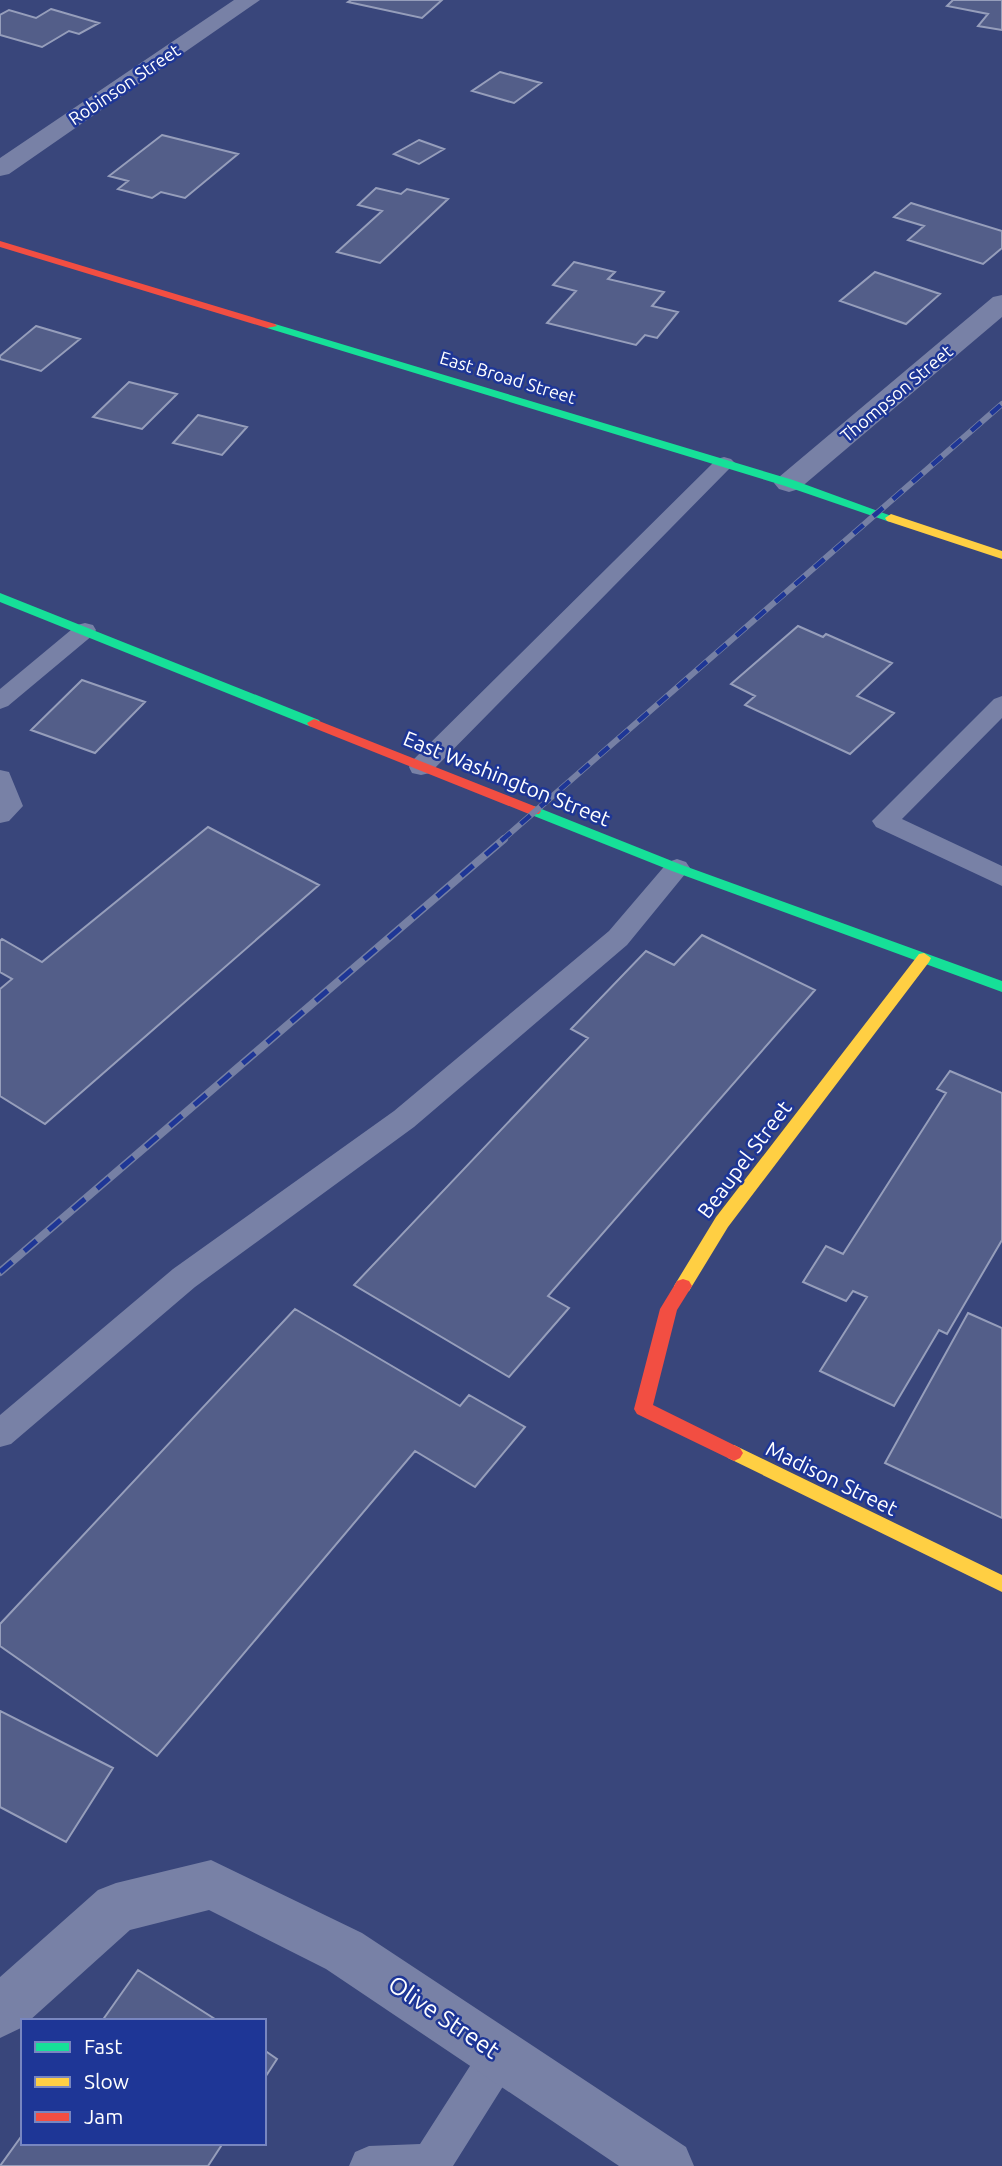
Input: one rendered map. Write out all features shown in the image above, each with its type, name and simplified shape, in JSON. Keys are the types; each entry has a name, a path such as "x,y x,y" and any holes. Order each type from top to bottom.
{"street":[{"name":"Robinson Street","path":"0,169 249,0"},
{"name":"East Broad Street","path":"0,244 789,483 1002,555"},
{"name":"Thompson Street","path":"789,483 1002,303"},
{"name":"East Washington Street","path":"0,597 677,868 1002,988"},
{"name":"Beaupel Street","path":"643,1409 669,1309 722,1222 924,958"},
{"name":"Madison Street","path":"643,1409 1002,1584"},
{"name":"Olive Street","path":"0,2012 116,1908 211,1885 344,1951 667,2166"}],"lane":[{"path":"421,767 724,463"},
{"path":"0,701 85,630"},
{"path":"1002,704 885,821 1002,877"},
{"path":"0,778 11,806 0,816"},
{"path":"0,1434 184,1278 404,1119 618,938 677,868"},
{"path":"369,2166 431,2165 500,2055"}],"building":[{"path":"442,0 422,18 348,2"},
{"path":"953,0 1002,0 1002,30 978,26 988,14 947,6"},
{"path":"51,9 99,23 79,34 69,31 42,47 0,35 0,15 9,10 36,18"},
{"path":"500,72 541,83 514,103 472,91"},
{"path":"162,135 238,154 185,198 161,192 152,198 118,189 128,181 109,176"},
{"path":"419,140 444,149 419,164 394,154"},
{"path":"376,188 401,194 407,189 448,199 380,263 337,252 382,211 358,205"},
{"path":"911,203 1002,231 1002,248 983,264 908,240 924,226 894,217"},
{"path":"574,262 615,272 608,279 664,292 652,306 678,312 657,338 645,335 636,345 547,323 576,291 553,285"},
{"path":"875,272 940,294 906,324 840,301"},
{"path":"36,326 80,339 41,371 0,359 0,356"},
{"path":"129,382 177,394 142,429 93,417"},
{"path":"198,415 247,427 222,455 173,443"},
{"path":"798,626 823,637 826,634 892,663 857,696 894,713 850,754 745,705 755,696 731,684"},
{"path":"82,680 145,702 95,753 31,730"},
{"path":"208,827 319,885 45,1124 0,1096 0,989 12,979 0,972 0,941 2,939 42,962"},
{"path":"702,935 815,990 548,1296 569,1308 509,1377 354,1285 588,1038 571,1029 646,951 674,965"},
{"path":"950,1071 1002,1093 1002,1240 947,1334 939,1330 894,1406 820,1371 867,1297 853,1291 846,1301 803,1282 826,1246 843,1254 946,1093 937,1089"},
{"path":"295,1309 460,1406 469,1395 525,1427 475,1487 415,1451 157,1756 0,1646 0,1624"},
{"path":"968,1313 1002,1328 1002,1518 885,1463"},
{"path":"0,1711 113,1768 66,1842 0,1807"},
{"path":"138,1970 215,2019 103,2019"},
{"path":"266,2051 277,2059 266,2076"},
{"path":"21,2137 21,2145 222,2145 208,2166 0,2166"}],"railway":[{"path":"501,841 1002,404"},
{"path":"0,1272 504,839"}],"traffic: fast":[{"path":"271,326 789,483 891,518"},
{"path":"0,597 314,723"},
{"path":"534,811 677,868 1002,987"}],"traffic: slow":[{"path":"891,518 1002,555"},
{"path":"683,1286 722,1222 924,958"},
{"path":"734,1453 1002,1584"}],"traffic: jam":[{"path":"0,244 271,326"},
{"path":"314,723 534,811"},
{"path":"683,1286 669,1309 643,1409 734,1453"}]}
